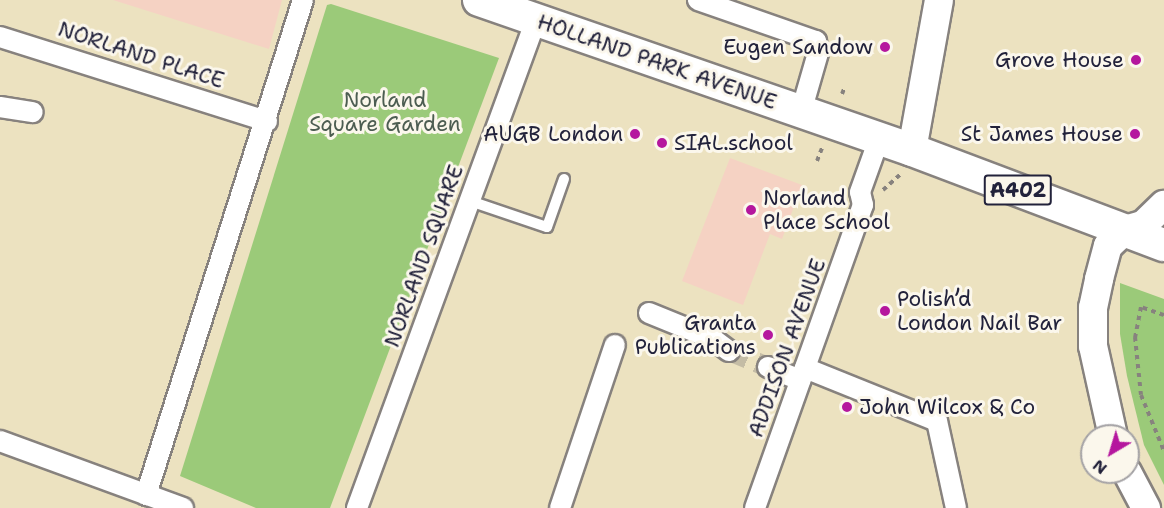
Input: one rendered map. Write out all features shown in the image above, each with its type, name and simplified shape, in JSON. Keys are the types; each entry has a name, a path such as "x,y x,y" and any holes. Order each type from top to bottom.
{"main road":[{"name":"HOLLAND PARK AVENUE","path":"479,0 912,150 1164,245"}],"street":[{"path":"146,495 267,121 303,0"},
{"name":"HOLLAND PARK AVENUE","path":"698,0 816,41 819,53 801,112"},
{"path":"912,150 939,0"},
{"name":"NORLAND SQUARE","path":"357,508 536,20"},
{"name":"NORLAND PLACE","path":"0,37 267,121"},
{"path":"0,107 33,112"},
{"name":"ADDISON AVENUE","path":"755,508 863,205 860,192 879,139"},
{"path":"1110,424 1096,370 1092,327 1108,246 1125,230 1143,225 1164,205"},
{"path":"649,313 713,339 729,351"},
{"path":"560,508 615,345"},
{"path":"768,367 803,374 937,421 956,508"},
{"path":"0,441 183,508"},
{"path":"1133,484 1146,508"}],"lane":[{"path":"470,201 547,227 564,179"}],"path":[{"path":"817,161 822,147"},
{"path":"863,205 900,177 912,150"},
{"path":"1164,315 1141,307 1135,337 1141,395 1164,451"}],"shaded area":[{"path":"113,0 282,0 269,49"},
{"name":"Norland Place School","path":"730,158 802,185 782,239 770,234 743,305 682,281"}],"green space":[{"name":"Norland Square Garden","path":"331,4 499,58 330,508 256,508 180,476 327,5"},
{"path":"1120,283 1164,299 1164,485 1144,445 1127,376 1120,334"}],"tunnel":[{"path":"729,351 768,367"}],"place":[{"name":"Eugen Sandow","path":"885,47"},
{"name":"Grove House","path":"1136,60"},
{"name":"AUGB London","path":"635,134"},
{"name":"St James House","path":"1135,134"},
{"name":"SIAL.school","path":"662,143"},
{"name":"Norland Place School","path":"751,210"},
{"name":"Polish’d London Nail Bar","path":"885,311"},
{"name":"Granta Publications","path":"768,335"},
{"name":"John Wilcox & Co","path":"847,407"}]}
